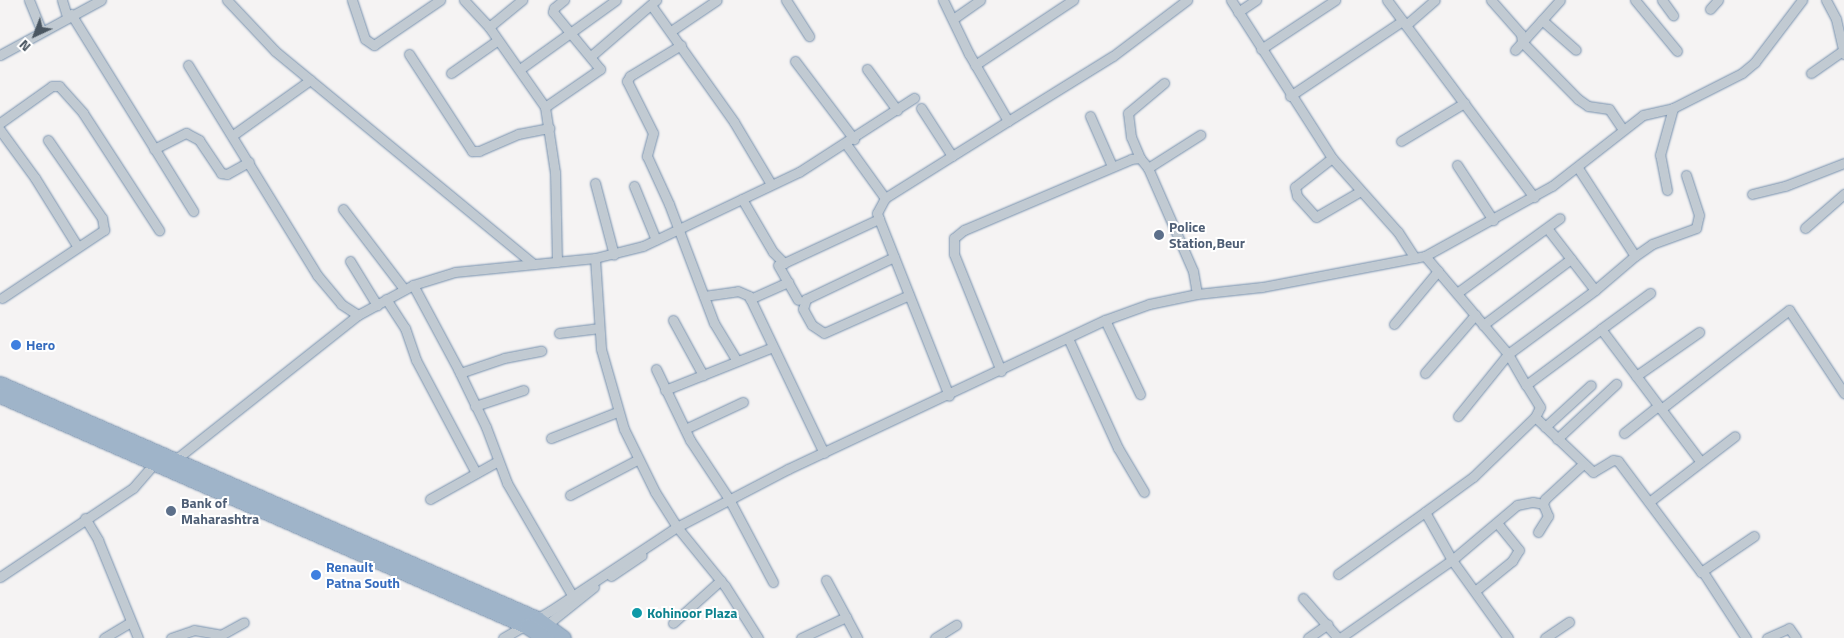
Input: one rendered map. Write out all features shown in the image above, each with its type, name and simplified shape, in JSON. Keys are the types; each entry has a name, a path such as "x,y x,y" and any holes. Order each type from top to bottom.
{"highway":[{"path":"0,384 157,458 382,557"},
{"path":"0,396 157,458 175,460 538,629 563,638"}],"street":[{"path":"29,0 41,30"},
{"path":"62,0 69,15 192,211"},
{"path":"0,55 41,30 101,0"},
{"path":"227,0 264,41 533,264"},
{"path":"352,0 365,39 374,45 440,0"},
{"path":"464,0 489,27 545,107 550,128 557,202 557,262"},
{"path":"489,27 522,0"},
{"path":"545,107 598,71 598,66 571,35 553,10 564,0"},
{"path":"520,69 571,35 616,0"},
{"path":"671,31 717,0"},
{"path":"786,0 809,36"},
{"path":"943,0 975,65 1008,121"},
{"path":"952,20 980,0"},
{"path":"975,65 1073,0"},
{"path":"949,396 877,213 885,198 1113,56 1187,0"},
{"path":"1231,0 1290,96 1332,158 1359,192 1420,257 1438,271 1508,354 1540,407 1535,417 1473,477 1338,574"},
{"path":"1238,12 1256,0"},
{"path":"1261,49 1335,0"},
{"path":"1387,0 1534,196"},
{"path":"1290,96 1404,23 1435,0"},
{"path":"1491,0 1521,34 1522,42 1578,99 1588,106 1609,108 1622,128"},
{"path":"1515,50 1560,0"},
{"path":"1635,0 1677,51"},
{"path":"1662,0 1673,15"},
{"path":"1710,9 1718,0"},
{"path":"538,629 572,595 679,528 729,501 791,473 793,469 824,453 949,396 1105,320 1149,304 1197,294 1262,287 1420,257 1493,220 1578,168 1622,128 1643,114 1673,108 1742,73 1755,62 1802,0"},
{"path":"1811,73 1844,52 1836,19 1826,0"},
{"path":"590,56 654,3 681,46 734,122 771,184"},
{"path":"1542,20 1576,50"},
{"path":"451,73 498,40"},
{"path":"681,46 626,81 653,132 647,156 718,331 737,361"},
{"path":"409,54 472,151 479,151 518,134 550,128"},
{"path":"795,62 850,141 885,198"},
{"path":"188,66 233,135 322,282 348,311 358,315"},
{"path":"867,69 897,110"},
{"path":"233,135 310,80"},
{"path":"1164,83 1128,113 1132,137 1140,158 1148,168 1192,272 1197,294"},
{"path":"0,123 52,86 59,86 83,113 159,230"},
{"path":"175,460 358,315 408,288 455,272 614,255 656,240 679,231 742,199 850,141 914,98"},
{"path":"1401,141 1464,103"},
{"path":"921,108 952,156"},
{"path":"1667,190 1660,155 1673,108"},
{"path":"1090,116 1112,166"},
{"path":"0,130 35,178 78,247"},
{"path":"154,149 180,135 191,134 203,144 221,173 227,174 248,162"},
{"path":"1148,168 1200,135"},
{"path":"2,298 101,233 105,223 48,140"},
{"path":"1001,371 952,249 954,238 964,230 1112,166 1140,158"},
{"path":"1332,158 1294,187 1297,196 1312,216 1321,217 1359,192"},
{"path":"1752,194 1785,186 1844,163"},
{"path":"1457,165 1493,220"},
{"path":"1578,168 1635,256"},
{"path":"1458,416 1508,354 1596,290 1635,256 1652,244 1696,228 1699,215 1686,175"},
{"path":"596,183 614,255"},
{"path":"634,186 656,240"},
{"path":"1805,228 1844,194"},
{"path":"742,199 773,252 784,263 879,219"},
{"path":"343,209 408,288 460,373 507,483 572,595"},
{"path":"1456,293 1560,218"},
{"path":"1547,228 1596,290"},
{"path":"894,257 806,299 803,309 812,325 824,333 909,295"},
{"path":"595,258 598,328 617,412 637,460 679,528 721,580 758,638"},
{"path":"1483,325 1571,259"},
{"path":"350,261 378,305"},
{"path":"778,265 798,300"},
{"path":"1394,324 1438,271"},
{"path":"750,299 788,282"},
{"path":"704,296 738,291 745,292 824,453"},
{"path":"1526,385 1650,293"},
{"path":"386,299 405,328 416,360 476,473"},
{"path":"1624,433 1787,310 1791,311 1844,393"},
{"path":"1425,372 1475,315"},
{"path":"673,320 703,375"},
{"path":"1105,320 1140,394"},
{"path":"559,333 598,328"},
{"path":"1601,329 1701,462"},
{"path":"1636,376 1699,332"},
{"path":"1068,338 1118,448 1144,492"},
{"path":"664,390 773,347"},
{"path":"460,373 541,351"},
{"path":"656,369 664,390 684,429 729,501 773,582"},
{"path":"1557,439 1616,384"},
{"path":"1546,427 1591,385"},
{"path":"475,406 523,390"},
{"path":"684,429 742,402"},
{"path":"551,438 617,412"},
{"path":"1535,417 1582,464 1596,472 1613,460 1618,461 1703,572 1746,638"},
{"path":"1649,502 1735,436"},
{"path":"0,577 133,488 157,458"},
{"path":"570,496 637,460"},
{"path":"430,499 498,461"},
{"path":"1543,504 1548,496 1582,464"},
{"path":"1303,598 1339,638 1452,560 1498,524 1517,505 1533,502 1543,504"},
{"path":"1538,532 1548,516 1543,504"},
{"path":"1425,512 1452,560 1508,638"},
{"path":"86,518 98,540 138,638"},
{"path":"1475,591 1512,561 1519,550 1498,524"},
{"path":"503,638 538,629 586,592 679,528"},
{"path":"1703,572 1754,536"},
{"path":"673,623 721,580"},
{"path":"826,580 857,638"},
{"path":"801,638 846,617"},
{"path":"104,638 131,622"},
{"path":"171,638 194,630 221,635 244,622"},
{"path":"1545,638 1569,622"},
{"path":"1308,638 1328,624"},
{"path":"936,638 956,625"},
{"path":"1767,638 1788,628 1796,638"}],"place":[{"name":"Police Station,Beur","path":"1159,235"},
{"name":"Hero","path":"16,345"},
{"name":"Bank of Maharashtra","path":"171,511"},
{"name":"Renault Patna South","path":"316,575"},
{"name":"Kohinoor Plaza","path":"637,613"}]}
